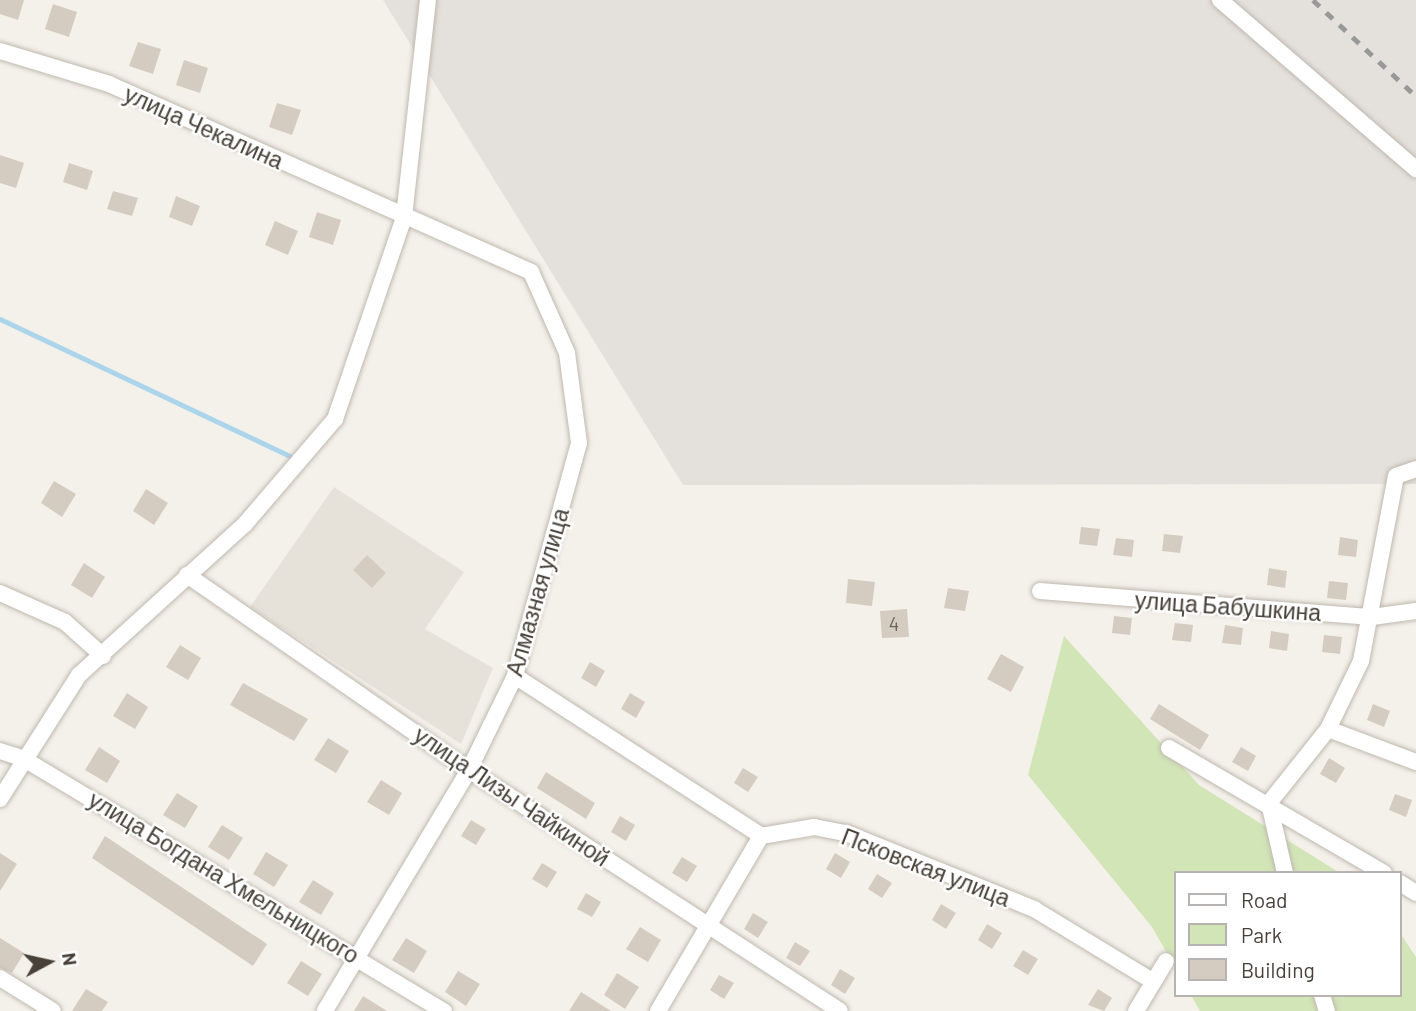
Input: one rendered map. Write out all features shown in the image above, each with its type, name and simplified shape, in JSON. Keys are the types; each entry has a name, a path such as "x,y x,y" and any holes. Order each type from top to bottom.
{"street":[{"path":"0,799 79,675 245,524 335,419 404,217 428,0"},
{"path":"1220,0 1416,169"},
{"name":"улица Чекалина","path":"0,51 108,84 404,217"},
{"name":"Алмазная улица","path":"325,1011 469,769 515,676 579,443 567,353 531,272 404,217"},
{"path":"1269,803 1328,729 1361,661 1372,617 1395,476 1416,469"},
{"name":"улица Лизы Чайкиной","path":"187,575 469,769 840,1011"},
{"name":"улица Бабушкина","path":"1040,591 1372,617 1416,611"},
{"path":"0,593 65,622 103,656"},
{"path":"515,676 761,836 658,1011"},
{"path":"1328,729 1416,762"},
{"path":"1169,748 1269,803 1381,871"},
{"name":"улица Богдана Хмельницкого","path":"0,751 24,759 444,1011"},
{"path":"1269,803 1285,871"},
{"name":"Псковская улица","path":"761,836 814,827 846,833 1034,909 1154,982"},
{"path":"1136,1011 1166,961"},
{"path":"0,978 53,1011"}],"shaded area":[{"path":"383,0 1416,0 1416,484 683,485"},
{"path":"334,487 464,572 425,629 493,668 461,744 250,607"}],"green space":[{"path":"1064,636 1199,785 1337,871 1174,871 1174,966 1152,927 1028,775"},
{"path":"1402,936 1416,957 1416,1011 1200,1011 1192,997 1402,997"}],"building":[{"path":"0,0 24,0 18,20 0,14"},
{"path":"53,4 77,12 69,37 45,29"},
{"path":"138,42 161,49 153,74 129,66"},
{"path":"184,60 208,68 200,93 176,85"},
{"path":"277,103 301,110 292,135 269,127"},
{"path":"0,155 24,163 16,188 0,183"},
{"path":"69,163 93,171 87,190 63,182"},
{"path":"113,191 138,198 132,216 107,209"},
{"path":"176,196 200,206 192,226 169,217"},
{"path":"317,212 341,220 333,245 309,237"},
{"path":"275,221 298,231 288,255 265,245"},
{"path":"54,481 76,494 62,517 41,503"},
{"path":"146,489 168,503 154,525 133,511"},
{"path":"1081,527 1100,529 1097,546 1079,544"},
{"path":"1164,534 1183,536 1180,553 1162,551"},
{"path":"1340,537 1358,540 1356,557 1338,555"},
{"path":"1116,538 1134,540 1132,557 1113,555"},
{"path":"367,555 386,573 372,588 353,570"},
{"path":"84,563 105,577 92,598 71,585"},
{"path":"1269,568 1287,571 1285,588 1267,585"},
{"path":"848,579 875,582 872,606 846,603"},
{"path":"1329,581 1348,583 1346,600 1327,598"},
{"path":"948,588 969,591 965,611 944,608"},
{"path":"907,609 909,637 882,638 880,611"},
{"path":"1114,616 1132,618 1130,635 1112,633"},
{"path":"1175,623 1193,625 1191,642 1172,640"},
{"path":"1225,625 1243,628 1241,645 1222,643"},
{"path":"1271,631 1289,634 1287,651 1269,648"},
{"path":"1324,635 1342,637 1340,654 1322,652"},
{"path":"180,645 201,658 188,680 166,667"},
{"path":"1001,654 1024,667 1011,692 987,679"},
{"path":"590,662 605,671 596,687 581,678"},
{"path":"243,683 308,719 294,741 230,705"},
{"path":"127,693 148,707 135,729 113,716"},
{"path":"630,693 645,702 636,718 621,709"},
{"path":"1159,704 1209,735 1200,750 1150,719"},
{"path":"1373,704 1390,711 1384,727 1367,720"},
{"path":"328,738 349,751 336,773 314,760"},
{"path":"99,747 120,761 107,783 85,770"},
{"path":"1241,747 1256,756 1248,771 1232,762"},
{"path":"1329,758 1345,768 1336,783 1320,774"},
{"path":"743,768 758,777 748,792 734,783"},
{"path":"546,772 595,803 586,819 537,788"},
{"path":"381,780 402,793 389,815 367,802"},
{"path":"177,793 198,806 185,828 163,815"},
{"path":"1395,794 1412,800 1406,817 1389,810"},
{"path":"620,816 635,825 626,841 611,832"},
{"path":"471,820 486,829 476,845 461,836"},
{"path":"222,825 243,838 229,860 208,847"},
{"path":"105,836 267,944 253,966 92,858"},
{"path":"266,852 288,865 274,887 253,874"},
{"path":"0,853 17,864 0,891"},
{"path":"835,853 850,862 841,878 826,869"},
{"path":"682,857 697,866 687,882 672,873"},
{"path":"542,863 557,872 547,888 532,879"},
{"path":"877,874 892,883 882,898 868,889"},
{"path":"313,880 334,893 321,915 299,902"},
{"path":"586,893 601,902 592,917 577,909"},
{"path":"941,904 956,913 946,929 932,920"},
{"path":"753,913 768,922 758,938 744,929"},
{"path":"987,924 1002,933 992,949 978,940"},
{"path":"640,927 661,940 648,962 626,949"},
{"path":"0,938 24,953 12,973 0,968"},
{"path":"406,938 427,951 414,973 392,960"},
{"path":"795,942 810,951 800,966 786,958"},
{"path":"1023,950 1038,959 1028,975 1013,966"},
{"path":"301,961 322,974 308,996 287,983"},
{"path":"840,969 855,978 845,994 831,985"},
{"path":"458,971 480,984 466,1006 445,992"},
{"path":"617,973 639,987 625,1009 604,995"},
{"path":"719,975 734,983 724,999 710,990"},
{"path":"86,989 108,1002 102,1011 72,1011"},
{"path":"1098,989 1112,998 1104,1011 1088,1005"},
{"path":"581,992 611,1011 569,1011"},
{"path":"363,996 387,1011 354,1011"}],"waterway":[{"path":"0,319 290,456"}],"railway":[{"path":"1313,0 1416,96"}]}
